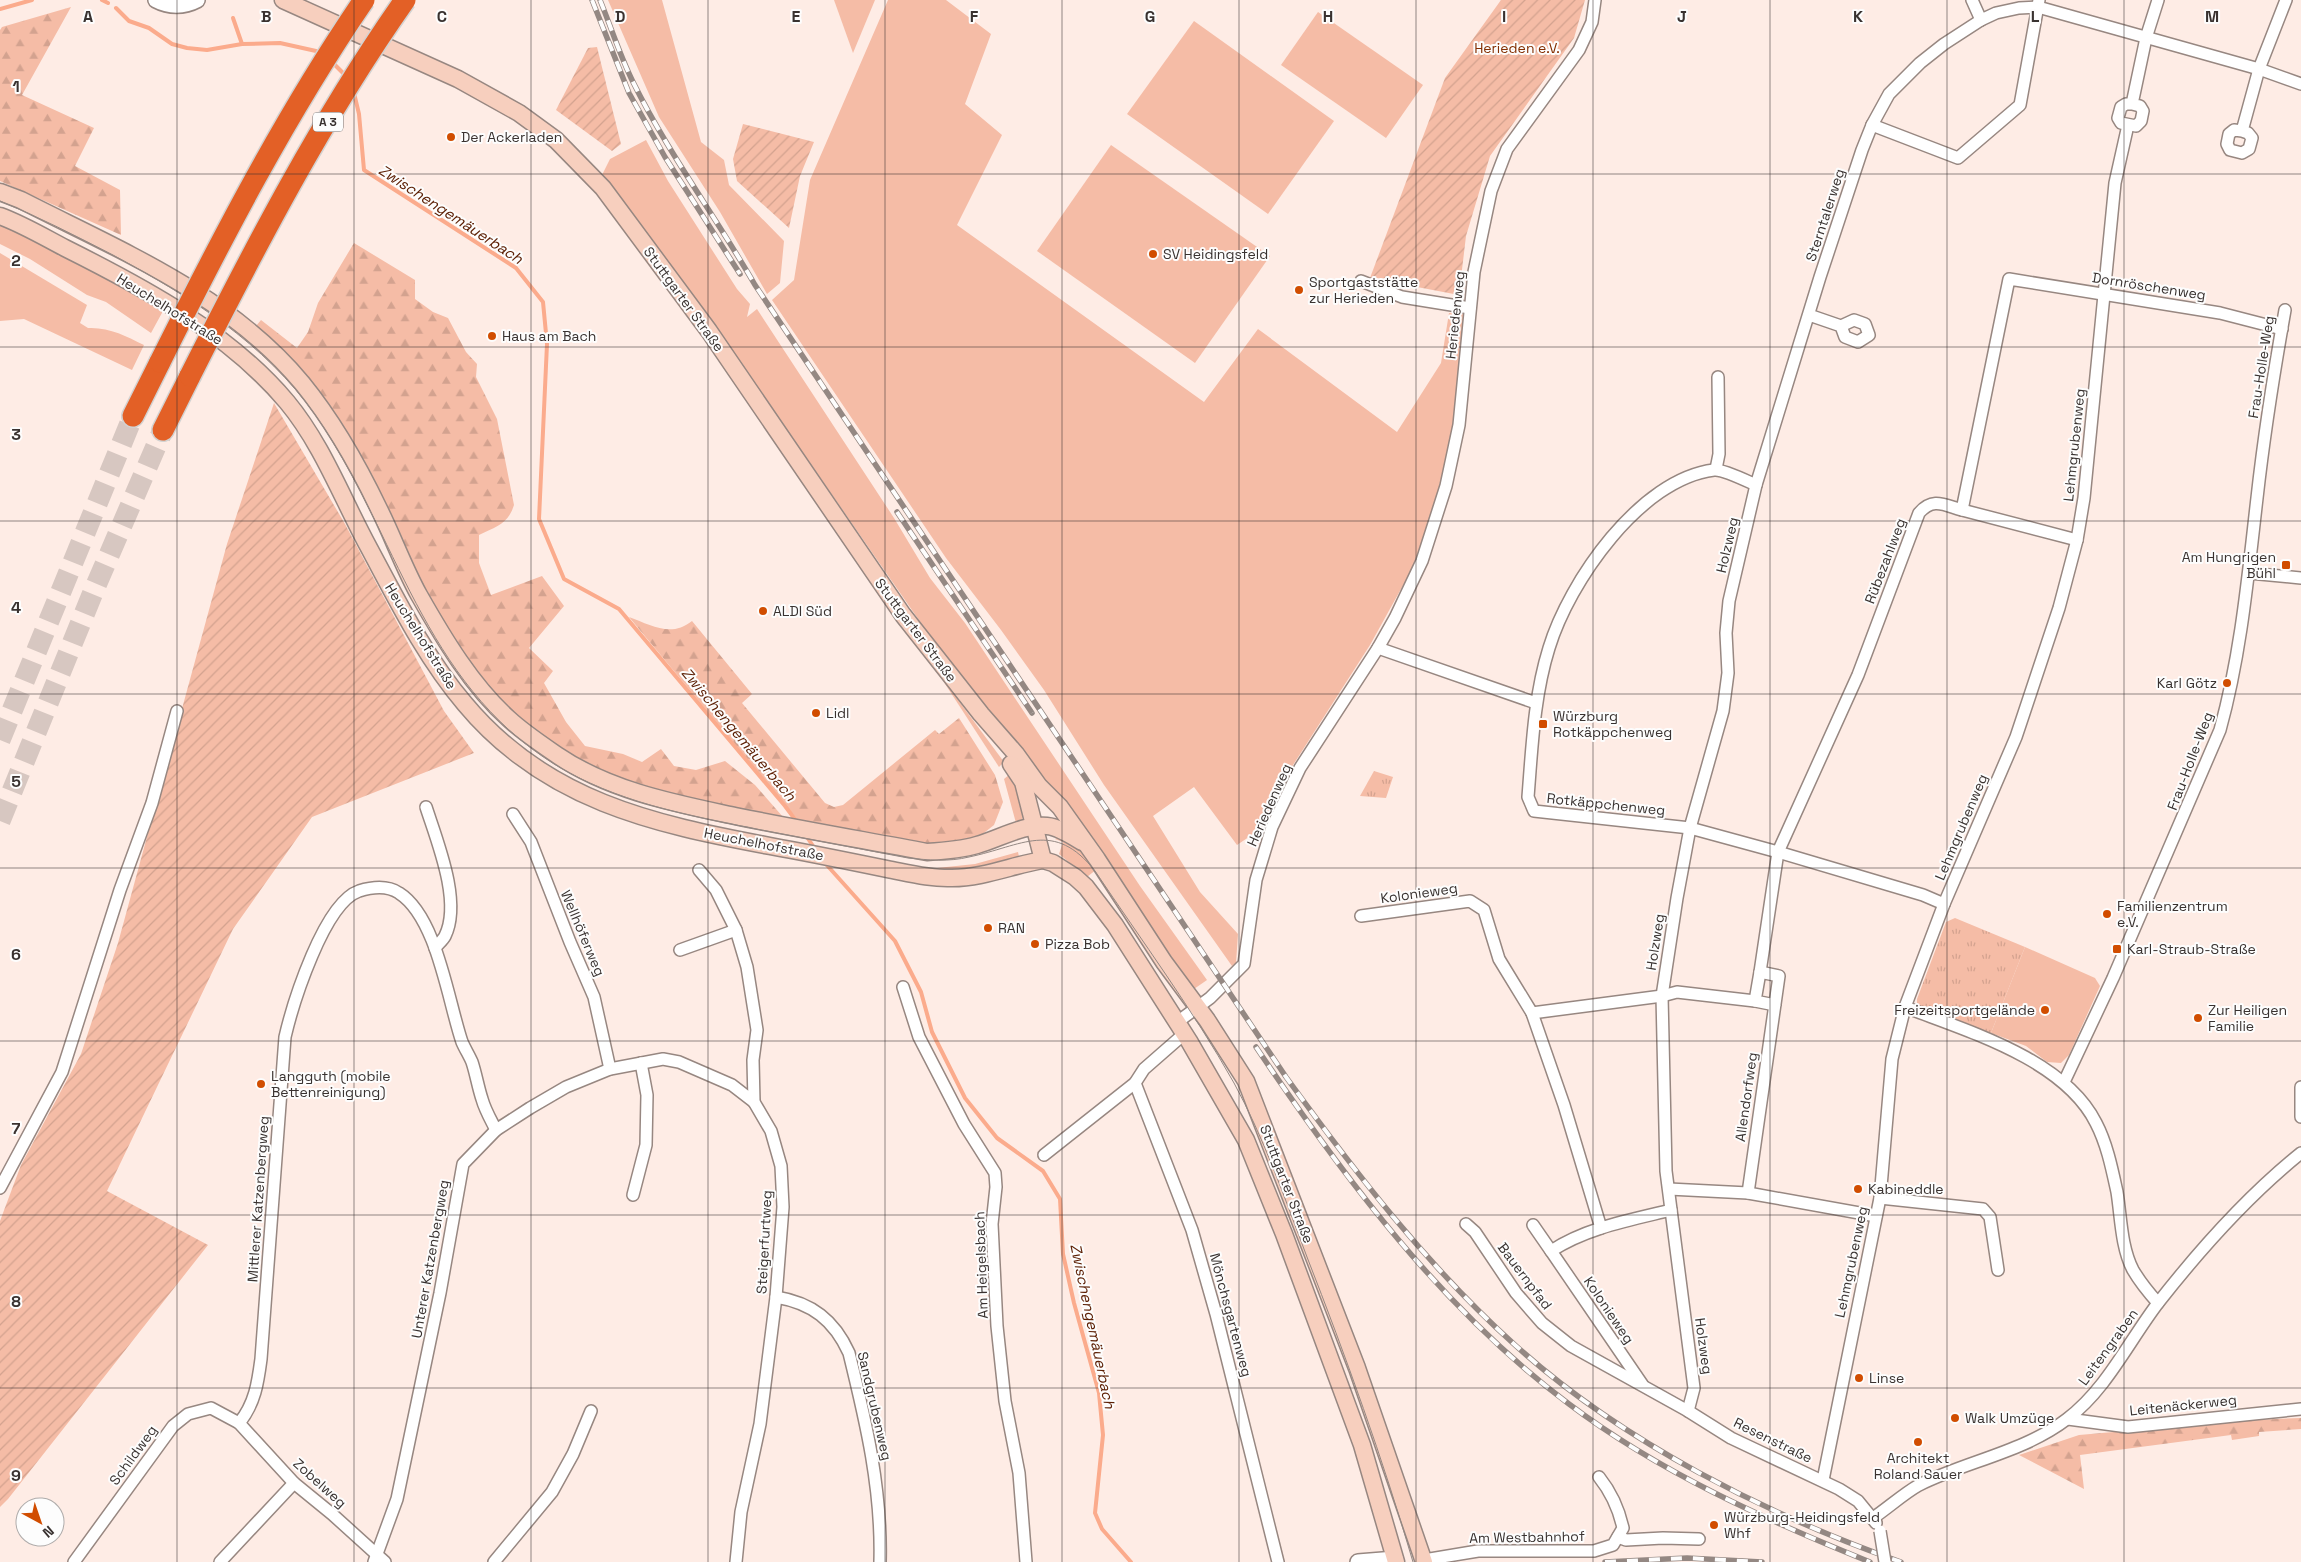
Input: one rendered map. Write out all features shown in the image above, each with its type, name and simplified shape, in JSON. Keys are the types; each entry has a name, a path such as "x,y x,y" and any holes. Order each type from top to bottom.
{"highway":[{"name":"A 3","path":"133,416 218,248 291,116 364,0"},
{"name":"A 3","path":"163,430 260,238 320,134 405,0"}],"main road":[{"name":"Stuttgarter Straße","path":"284,0 458,79 519,113 562,146 603,188 709,331 873,574 981,714 1016,754 1039,786 1060,807 1097,859 1164,962 1240,1070 1254,1098 1357,1368 1424,1561"},
{"name":"Heuchelhofstraße","path":"0,192 21,200 150,265 192,289 243,327 301,382 325,414 366,483 418,593 456,656 481,689 509,720 558,756 589,774 637,793 662,800 784,826 927,852 950,851 975,846 1041,827"},
{"name":"Heuchelhofstraße","path":"0,216 93,262 182,313 225,343 288,402 320,452 399,604 439,670 464,704 493,735 544,774 577,792 626,813 727,838 950,879 969,877 1043,860"},
{"name":"Stuttgarter Straße","path":"981,714 1023,782 1041,827 1043,860 1053,863 1086,888 1116,925 1246,1140 1281,1225 1362,1445 1395,1560"},
{"name":"Stuttgarter Straße","path":"1039,786 1047,806 1041,827"},
{"name":"Stuttgarter Straße","path":"1041,827 1069,834 1084,843"},
{"path":"1395,1560 1424,1561"}],"street":[{"path":"156,0 164,5 188,5 197,0"},
{"name":"Heriedenweg","path":"1180,1028 1244,964 1256,880 1272,827 1300,768 1378,648 1422,561 1446,486 1459,425 1474,272 1491,191 1507,150 1579,50 1592,22 1595,0"},
{"path":"1972,0 1981,20"},
{"path":"2146,38 2158,0"},
{"path":"2242,131 2259,69 2286,0"},
{"path":"1872,125 1958,158 2020,106 2038,3"},
{"name":"Sterntalerweg","path":"1756,485 1835,230 1872,125 1889,94 1911,70 1944,44 1981,20 1996,13 2038,3 2146,38 2259,69 2301,84"},
{"name":"Lehmgrubenweg","path":"1823,1480 1880,1198 1892,1060 1905,1007 1944,904 2016,737 2059,608 2077,540 2084,498 2115,183 2128,125 2121,123 2118,118 2121,107 2126,104 2132,104 2146,38"},
{"name":"Dornröschenweg","path":"1962,510 2009,279 2220,313 2282,329"},
{"path":"1361,281 1402,297 1470,308"},
{"name":"Frau-Holle-Weg","path":"2064,1082 2114,978 2220,730 2228,700 2249,573 2260,478 2285,310"},
{"path":"1809,315 1841,326"},
{"path":"1718,378 1719,454 1716,469 1756,485"},
{"name":"Rotkäppchenweg","path":"1690,828 1534,811 1528,797 1536,703 1548,650 1560,614 1584,574 1607,542 1636,512 1668,486 1688,477 1716,469"},
{"name":"Holzweg","path":"1688,1411 1694,1388 1666,1166 1662,996 1678,890 1690,828 1723,711 1728,673 1726,633 1729,600 1756,485"},
{"name":"Rübezahlweg","path":"1778,852 1858,675 1919,512 1926,504 1935,502 1962,510"},
{"path":"1962,510 2077,540"},
{"path":"2249,573 2301,578"},
{"path":"1378,648 1536,703"},
{"path":"0,1188 62,1072 120,890 152,803 177,710"},
{"path":"426,807 447,878 451,902 450,918 445,936 435,948"},
{"name":"Wellhöferweg","path":"514,814 531,842 570,942 594,997 610,1069"},
{"path":"1690,828 1923,895 1944,904"},
{"path":"1755,1001 1778,852"},
{"name":"Steigerfurtweg","path":"699,870 716,890 736,930 747,967 757,1030 753,1060 754,1102 771,1131 781,1166 783,1207 776,1297 760,1424 741,1512 736,1562"},
{"name":"Mittlerer Katzenbergweg","path":"239,1424 247,1415 254,1400 261,1358 285,1037 294,1002 309,964 336,912 351,894 374,887 399,893 416,910 435,948 463,1043 472,1062 483,1102 496,1130"},
{"name":"Kolonieweg","path":"1361,916 1470,901 1484,910 1499,959 1532,1013 1564,1105 1600,1228"},
{"path":"680,950 736,930"},
{"name":"Allendorfweg","path":"1748,1193 1779,976 1760,972"},
{"name":"Am Heigelsbach","path":"903,987 919,1037 964,1124 995,1173 996,1187 992,1224 997,1326 1005,1401 1019,1474 1026,1562"},
{"path":"1532,1013 1662,996 1677,992 1775,1005"},
{"path":"1905,1007 2005,1045 2064,1082 2080,1099 2096,1122 2107,1148 2117,1192 2123,1238 2132,1269 2158,1303"},
{"path":"1044,1155 1135,1083 1144,1069 1180,1028"},
{"name":"Unterer Katzenbergweg","path":"379,1559 396,1499 440,1293 463,1164 496,1130 566,1088 610,1069 663,1059 687,1065 732,1085 754,1102"},
{"path":"633,1195 646,1145 647,1095 641,1063"},
{"name":"Mönchsgartenweg","path":"1135,1083 1192,1230 1216,1314 1278,1562"},
{"path":"2301,1088 2301,1117"},
{"name":"Leitengraben","path":"1873,1518 1918,1486 2037,1438 2068,1419 2098,1389 2158,1303 2279,1171 2301,1153"},
{"path":"1669,1190 1748,1193 1876,1216"},
{"path":"1880,1198 1983,1209 1990,1216 1998,1270"},
{"path":"1551,1251 1567,1240 1600,1228 1671,1210"},
{"name":"Bauernpfad","path":"1466,1224 1475,1232 1516,1293 1542,1323 1571,1346 1643,1385"},
{"name":"Kolonieweg","path":"1533,1225 1643,1385"},
{"name":"Sandgrubenweg","path":"776,1297 811,1307 823,1315 842,1337 849,1353 878,1486 880,1562"},
{"name":"Resenstraße","path":"1643,1385 1731,1438 1823,1480 1858,1501 1873,1518 1880,1532 1885,1562"},
{"name":"Schildweg","path":"74,1562 173,1426 188,1414 211,1408 239,1424"},
{"name":"Leitenäckerweg","path":"2068,1419 2128,1427 2301,1409"},
{"path":"494,1562 552,1492 573,1454 591,1411"},
{"name":"Zobelweg","path":"239,1424 294,1483 379,1559"},
{"path":"1599,1477 1607,1486 1620,1516 1623,1528 1618,1537 1626,1540 1699,1539"},
{"path":"220,1562 294,1483"},
{"name":"Am Westbahnhof","path":"1424,1561 1478,1551 1594,1551 1613,1545 1618,1537"},
{"path":"1358,1562 1395,1560"}],"green space":[{"path":"608,0 662,0 701,142 724,160 729,185 784,241 780,283 767,294 720,212 659,117"},
{"path":"834,0 875,0 853,53"},
{"path":"888,0 946,0 991,34 965,104 1002,135 957,225 1204,402 1258,329 1397,432 1441,363 1449,313 1465,313 1454,424 1439,487 1417,560 1370,645 1293,765 1262,828 1237,845 1194,787 1153,816 1200,892 1238,934 1236,963 1232,966 1104,785 1044,690 946,558 772,300 794,280 810,180"},
{"name":"Herieden e.V.","path":"1501,0 1585,0 1574,38 1490,156 1466,236 1459,295 1370,278 1445,78"},
{"path":"71,7 22,95 94,128 75,166 120,190 121,235 0,181 0,30 2,27"},
{"path":"1318,12 1423,85 1386,138 1281,65"},
{"name":"SV Heidingsfeld","path":"1194,21 1334,121 1268,214 1127,114"},
{"path":"597,47 621,144 612,151 556,110 588,48"},
{"path":"743,124 814,142 800,176 789,228 737,181 733,159"},
{"path":"646,140 668,181 737,289 750,304 747,317 757,309 894,518 930,578 965,623 1140,886 1207,980 1194,989 1160,946 1084,831 939,649 812,466 601,177 610,159"},
{"name":"SV Heidingsfeld","path":"1111,145 1270,256 1195,363 1037,251"},
{"path":"0,222 116,278 113,283 163,311 151,333 106,302 87,295 30,259 0,244"},
{"path":"354,243 415,280 415,299 433,312 448,318 466,352 477,364 476,377 497,419 514,505 505,520 496,527 479,535 479,563 491,595 542,576 564,606 529,648 553,671 544,683 566,722 585,746 623,754 642,762 661,749 674,766 696,770 725,761 755,785 783,817 678,798 598,770 569,754 515,714 485,683 423,588 386,506 349,435 314,385 256,326 261,320 297,348 308,332 318,303"},
{"path":"0,253 87,305 80,323 88,328 103,329 117,333 144,345 132,370 24,319 0,321"},
{"path":"274,403 345,524 444,711 474,753 312,817 233,929 107,1191 208,1245 0,1507 0,1221 21,1165 81,1054 118,943 227,544"},
{"path":"629,617 653,626 669,629 676,629 692,621 752,694 742,703 825,803 834,807 843,805 935,730 939,734 959,718 995,775 1003,802 994,825 975,840 927,846 798,820"},
{"path":"938,673 1004,762 999,767"},
{"path":"1374,771 1393,777 1386,798 1360,796"},
{"path":"1010,774 1018,791 1023,810 1022,821 1016,823 1004,779"},
{"path":"1059,836 1073,841 1097,869 1087,877 1059,854 1063,842 1055,839"},
{"path":"1018,852 1019,857 981,867 936,870 937,868 975,864"},
{"path":"1955,918 2025,947 1991,1033 1917,1007 1917,999 1946,922"},
{"name":"Freizeitsportgelände","path":"2025,947 2095,978 2100,986 2069,1055 2061,1063 2047,1062 2026,1046 1991,1033"},
{"path":"2301,1418 2301,1429 2259,1432 2259,1436 2232,1440 2231,1435 2080,1455 2084,1489 2019,1455 2079,1435 2252,1420"}],"waterway":[{"path":"0,9 32,0"},
{"path":"102,0 108,3"},
{"path":"116,8 129,21 149,28 172,44 187,48 207,50 242,44 280,43 316,51 321,54"},
{"path":"233,18 242,44"},
{"name":"Zwischengemäuerbach","path":"331,61 347,77"},
{"name":"Zwischengemäuerbach","path":"354,93 359,114 364,170 516,268 543,302 547,344 539,519 564,579 619,609 797,822"},
{"name":"Zwischengemäuerbach","path":"805,834 815,849"},
{"name":"Zwischengemäuerbach","path":"825,863 895,941 921,992 932,1032 965,1098 997,1138 1043,1171 1060,1199 1063,1254 1074,1303 1099,1393 1103,1435 1095,1513 1102,1529 1131,1562"}],"tunnel":[{"path":"0,740 133,416"},
{"path":"0,821 94,590 163,430"}],"tram line":[{"path":"0,201 113,255 170,287 224,324 273,366 296,390 316,416 344,462 416,604 442,649 473,691 509,730 554,764 602,788 652,806 730,824 908,858 954,860 1036,840 1051,841 1065,845 1080,855 1095,871 1184,1002 1234,1083 1255,1125 1350,1370 1377,1447 1413,1562"}],"railway":[{"path":"592,0 629,93 665,157 740,274"},
{"path":"600,0 633,82 661,134 755,285 1286,1077 1393,1217 1422,1251 1483,1315 1557,1380 1601,1413 1697,1472 1748,1498 1799,1522 1901,1562"},
{"path":"897,512 1032,713"},
{"path":"1256,1047 1324,1145 1398,1239 1437,1284 1479,1327 1523,1367 1604,1429 1676,1473 1792,1529 1870,1562"},
{"path":"1605,1562 1687,1558 1762,1562"}],"place":[{"name":"Der Ackerladen","path":"451,137"},
{"name":"SV Heidingsfeld","path":"1153,254"},
{"name":"Sportgaststätte zur Herieden","path":"1299,290"},
{"name":"Haus am Bach","path":"492,336"},
{"name":"Am Hungrigen Bühl","path":"2286,565"},
{"name":"ALDI Süd","path":"763,611"},
{"name":"Karl Götz","path":"2227,683"},
{"name":"Lidl","path":"816,713"},
{"name":"Würzburg Rotkäppchenweg","path":"1543,724"},
{"name":"Familienzentrum e.V.","path":"2107,914"},
{"name":"RAN","path":"988,928"},
{"name":"Pizza Bob","path":"1035,944"},
{"name":"Karl-Straub-Straße","path":"2117,949"},
{"name":"Freizeitsportgelände","path":"2045,1010"},
{"name":"Zur Heiligen Familie","path":"2198,1018"},
{"name":"Langguth (mobile Bettenreinigung)","path":"261,1084"},
{"name":"Kabineddle","path":"1858,1189"},
{"name":"Linse","path":"1859,1378"},
{"name":"Walk Umzüge","path":"1955,1418"},
{"name":"Architekt Roland Sauer","path":"1918,1442"},
{"name":"Würzburg-Heidingsfeld Whf","path":"1714,1525"}]}
